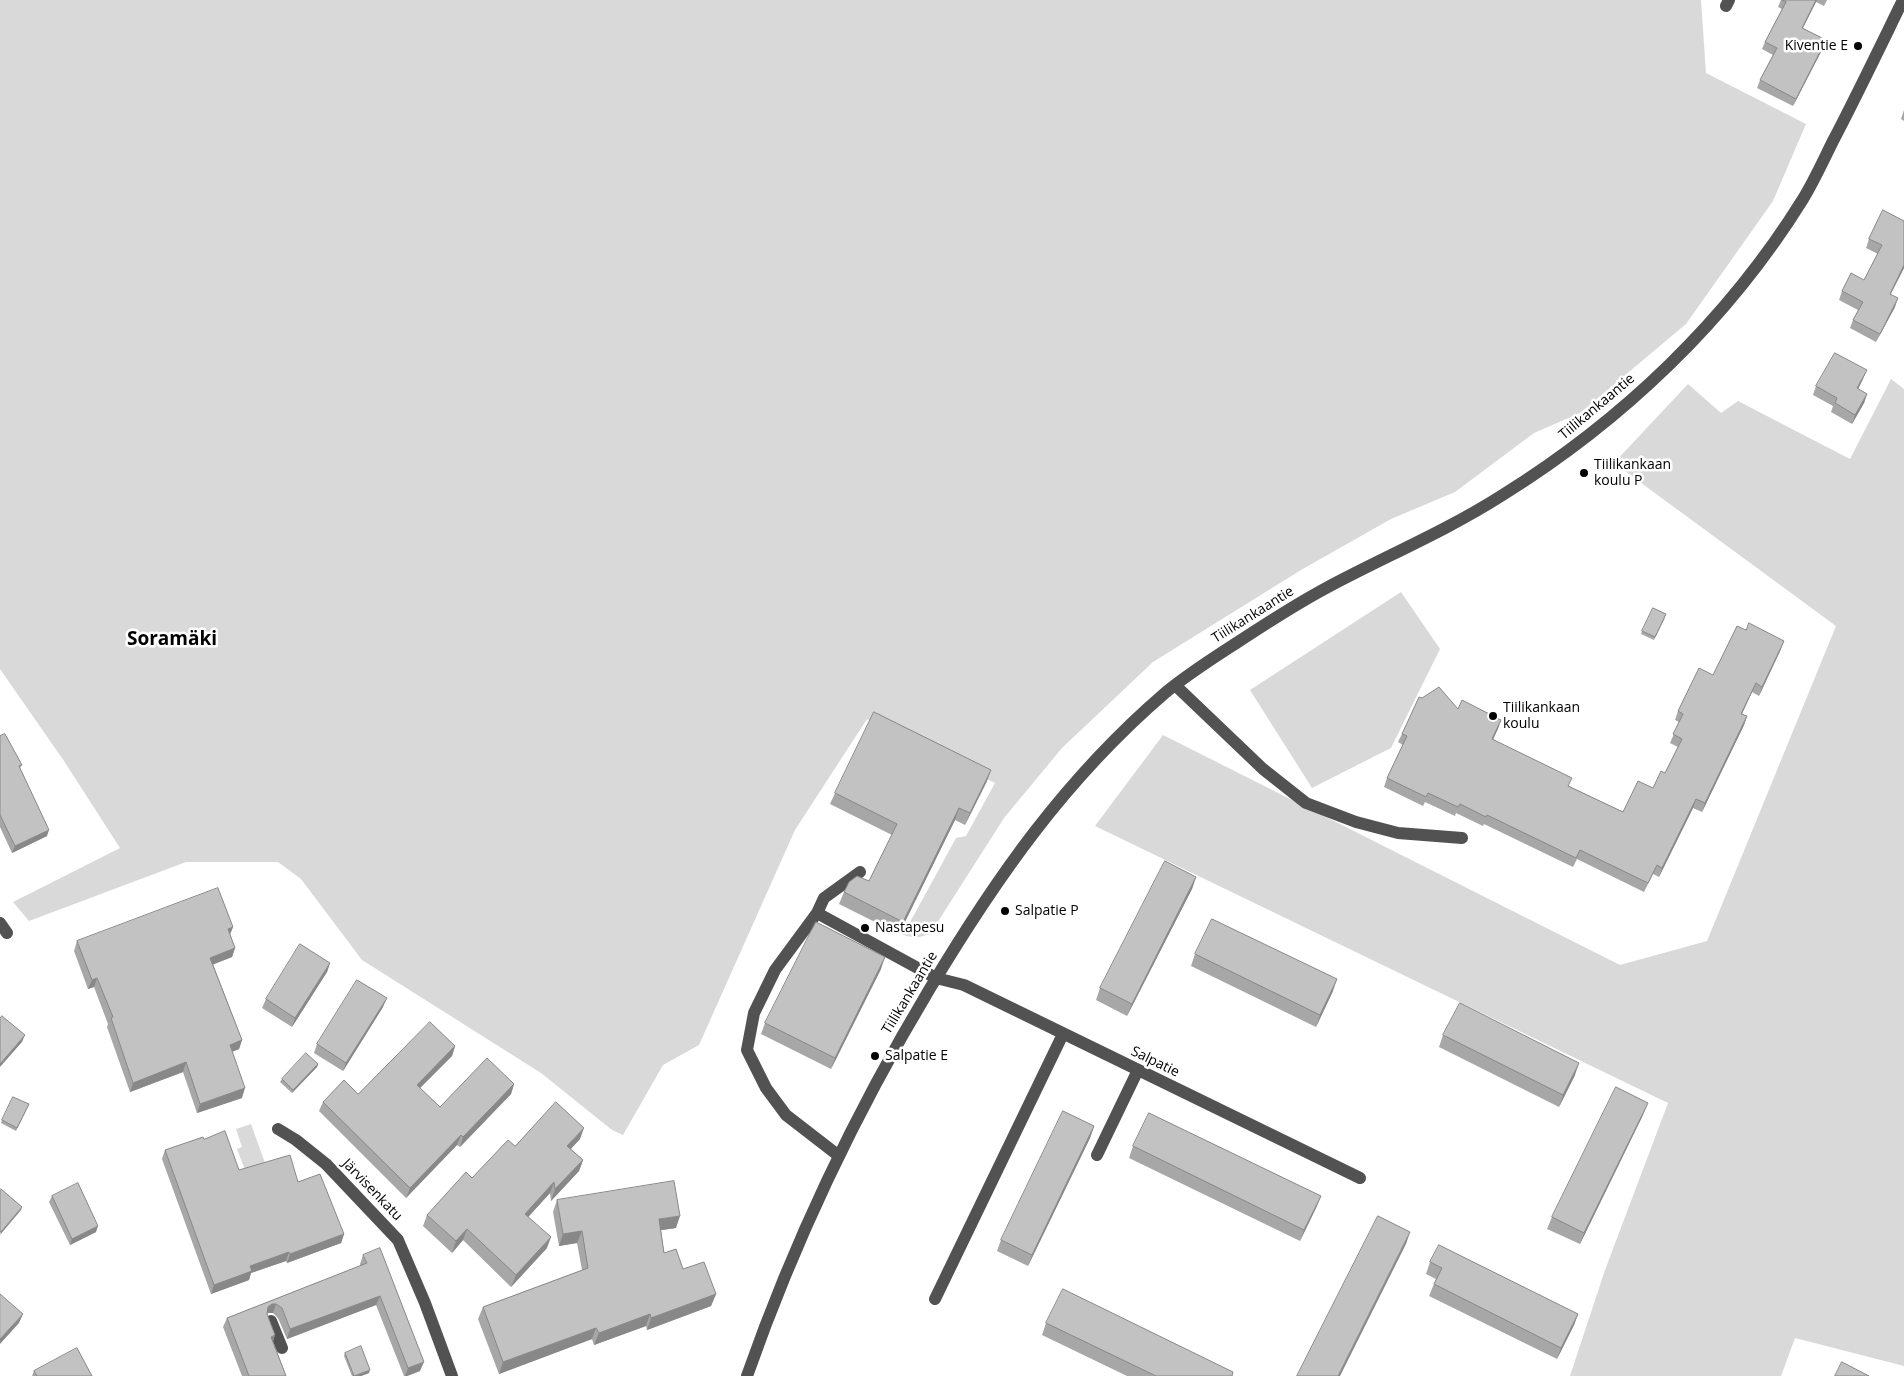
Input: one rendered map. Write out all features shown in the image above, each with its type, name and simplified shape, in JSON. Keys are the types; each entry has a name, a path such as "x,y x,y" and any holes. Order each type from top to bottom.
{"street":[{"name":"Tiilikankaantie","path":"747,1376 790,1266 839,1156 891,1056 986,897 1039,824 1114,740 1175,685 1286,611 1498,498 1582,443 1682,354 1757,267 1804,197 1904,0"},
{"path":"1175,685 1264,769 1306,803 1356,822 1398,833 1462,838"},
{"path":"839,1156 786,1115 766,1088 747,1050 754,1013 775,970 817,913 824,898 860,872"},
{"name":"Salpatie","path":"817,913 936,978 964,985 1360,1178"},
{"path":"936,1299 1063,1034"},
{"path":"1097,1155 1138,1070"},
{"name":"Järvisenkatu","path":"278,1128 326,1164 398,1240 452,1376"},
{"path":"271,1321 282,1348"}],"shaded area":[{"path":"0,0 1701,0 1706,73 1806,124 1773,201 1686,324 1580,413 1534,433 1455,492 1391,519 1301,570 1153,662 1062,748 1004,818 930,934 916,938 903,935 956,838 966,836 995,783 867,719 795,830 699,1045 663,1065 623,1135 612,1130 541,1073 362,960 301,879 278,862 186,862 29,921 13,902 120,848 64,761 0,669"},
{"path":"1891,379 1904,389 1904,1366 1795,1338 1781,1376 1570,1376 1605,1270 1668,1103 1095,826 1163,735 1620,965 1707,941 1836,626 1614,463 1688,384 1721,413 1738,401 1850,459"},
{"path":"1401,592 1440,649 1391,748 1312,788 1250,690"},
{"path":"251,1124 265,1163 245,1170 237,1149 242,1147 236,1129"}],"building":[{"path":"1782,0 1816,0 1802,28 1826,40 1796,99 1760,80 1777,48 1765,42 1786,2"},
{"path":"1883,210 1904,221 1904,265 1890,294 1898,298 1880,334 1853,320 1863,302 1842,291 1851,273 1864,280 1882,245 1869,239"},
{"path":"1835,353 1867,370 1857,388 1867,394 1855,415 1835,403 1837,398 1816,386"},
{"path":"1653,608 1666,614 1655,637 1642,631"},
{"path":"1749,623 1784,641 1762,687 1756,683 1741,714 1747,716 1705,803 1696,799 1662,868 1657,865 1648,883 1580,850 1576,858 1487,815 1486,817 1460,804 1458,807 1428,793 1426,797 1387,778 1407,736 1402,734 1419,697 1422,698 1439,687 1458,709 1462,700 1501,720 1492,739 1572,778 1568,786 1623,812 1638,781 1653,788 1661,771 1665,773 1682,739 1673,734 1683,714 1678,711 1699,668 1713,675 1737,626 1746,630"},
{"path":"874,712 991,770 970,813 959,808 903,922 844,892 849,882 857,876 869,881 897,824 835,793"},
{"path":"5,734 22,765 19,766 49,830 15,846 0,815 0,736"},
{"path":"1165,861 1196,877 1132,1004 1100,988"},
{"path":"218,888 233,927 228,929 235,948 210,958 242,1040 230,1045 245,1088 200,1104 186,1062 133,1083 111,1018 113,1017 97,978 92,980 77,941"},
{"path":"1212,919 1337,979 1320,1015 1195,954"},
{"path":"816,922 885,957 835,1058 765,1023"},
{"path":"300,944 330,963 295,1018 266,999"},
{"path":"357,980 387,998 346,1063 317,1044"},
{"path":"1460,1003 1579,1063 1563,1095 1443,1035"},
{"path":"2,1016 25,1035 0,1064 0,1019"},
{"path":"430,1022 455,1046 417,1085 440,1107 487,1058 514,1084 410,1188 323,1102 344,1080 358,1094"},
{"path":"306,1053 318,1064 293,1090 282,1079"},
{"path":"1616,1087 1648,1103 1584,1233 1552,1217"},
{"path":"13,1097 29,1104 17,1128 2,1120"},
{"path":"556,1102 584,1128 567,1146 583,1160 555,1189 554,1182 525,1214 551,1237 516,1275 467,1229 456,1241 427,1215 466,1172 472,1178 508,1140 515,1146"},
{"path":"1063,1111 1094,1126 1032,1255 1001,1240"},
{"path":"1149,1113 1321,1196 1304,1230 1133,1146"},
{"path":"225,1131 239,1170 290,1155 298,1182 320,1174 344,1234 290,1254 289,1252 250,1266 252,1271 214,1285 165,1150"},
{"path":"674,1181 680,1216 659,1219 664,1253 676,1249 683,1269 704,1262 716,1294 651,1318 650,1314 599,1333 596,1328 503,1362 483,1307 588,1268 582,1231 563,1234 557,1200"},
{"path":"78,1183 98,1226 72,1239 52,1196"},
{"path":"0,1190 22,1207 0,1232"},
{"path":"1378,1216 1410,1232 1338,1376 1297,1376"},
{"path":"1439,1245 1578,1314 1561,1348 1434,1284 1442,1268 1430,1262"},
{"path":"380,1248 424,1362 408,1368 380,1296 290,1329 282,1308 272,1304 268,1307 267,1314 275,1335 271,1337 286,1376 249,1376 227,1318 367,1263 363,1255"},
{"path":"1063,1289 1233,1372 1232,1376 1156,1376 1046,1323"},
{"path":"0,1294 23,1314 0,1339"},
{"path":"361,1346 370,1370 354,1376 345,1353"},
{"path":"77,1348 92,1376 37,1376 34,1371"},
{"path":"1842,1362 1869,1376 1835,1376"}],"place":[{"name":"Kiventie E","path":"1858,46"},
{"name":"Tiilikankaan koulu P","path":"1584,473"},
{"name":"Tiilikankaan koulu","path":"1493,716"},
{"name":"Salpatie P","path":"1005,911"},
{"name":"Nastapesu","path":"865,928"},
{"name":"Salpatie E","path":"875,1056"}],"district":[{"name":"Soramäki","path":"172,640"}]}
